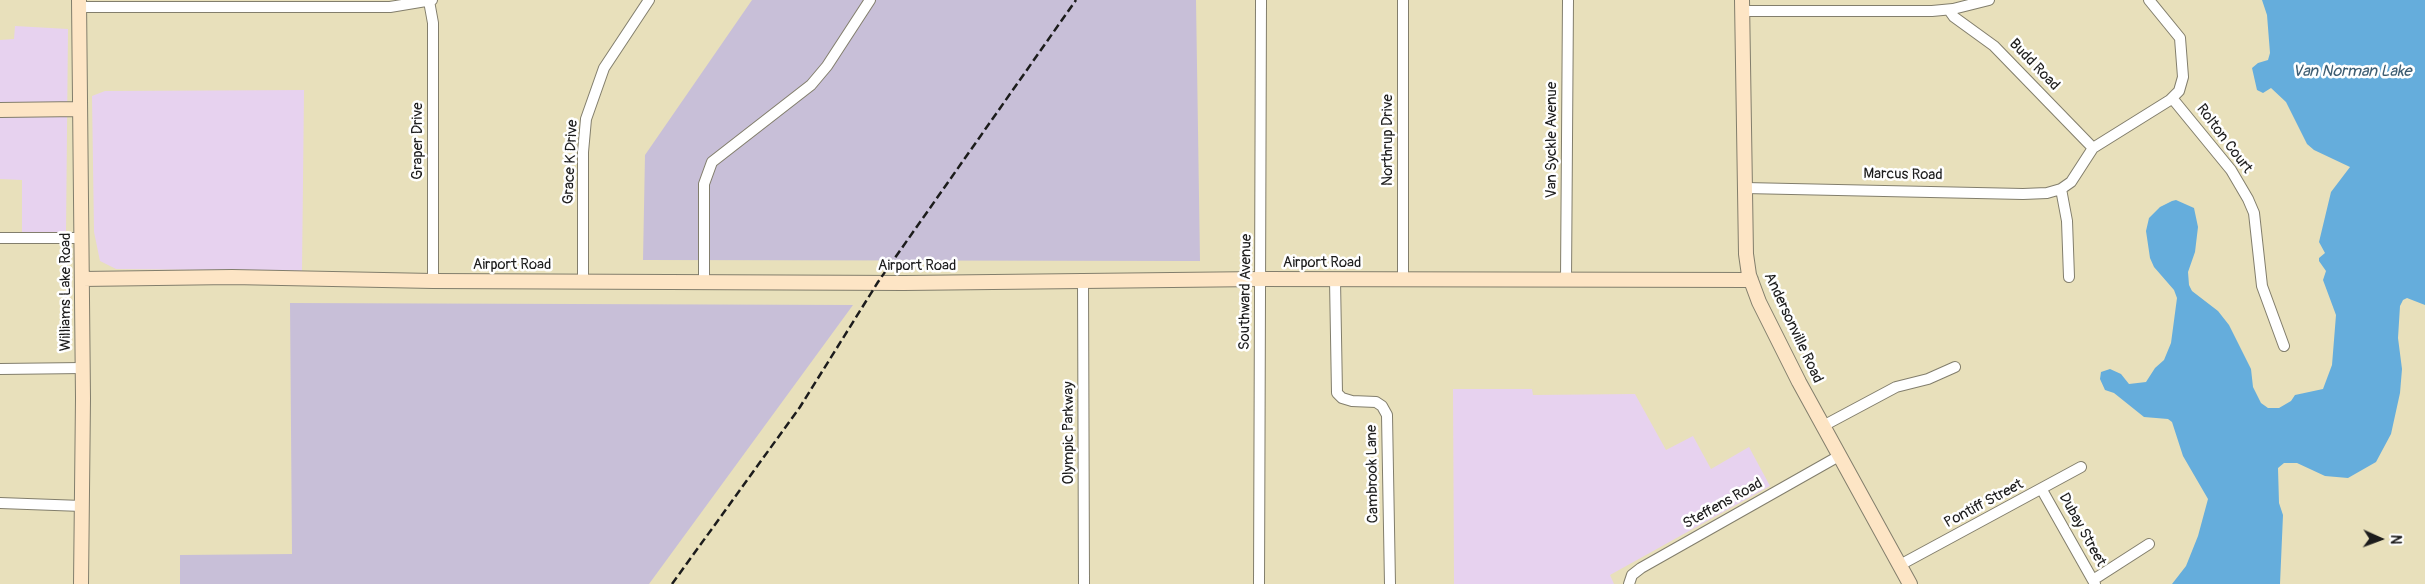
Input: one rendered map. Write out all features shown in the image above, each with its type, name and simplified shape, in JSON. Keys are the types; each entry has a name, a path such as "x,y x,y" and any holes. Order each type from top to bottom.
{"street":[{"path":"79,4 390,7 431,0"},
{"name":"Graper Drive","path":"431,0 433,23 433,281"},
{"name":"Grace K Drive","path":"583,282 583,152 586,119 604,68 648,0"},
{"path":"704,282 704,184 712,162 811,85 827,66 870,0"},
{"name":"Southward Avenue","path":"1259,584 1261,0"},
{"name":"Northrup Drive","path":"1402,0 1403,279"},
{"name":"Van Syckle Avenue","path":"1566,280 1568,0"},
{"path":"1742,6 1905,12 1949,10 1989,0"},
{"path":"2069,277 2067,222 2061,189 2071,182 2093,148 2136,120 2155,111 2179,91 2183,77 2180,38 2149,0"},
{"name":"Williams Lake Road","path":"79,4 83,368 81,584"},
{"name":"Andersonville Road","path":"1742,6 1746,254 1751,280 1759,302 1823,426 1910,584"},
{"name":"Budd Road","path":"1949,10 1954,17 1994,46 2093,148"},
{"name":"Rolton Court","path":"2172,98 2231,170 2248,199 2254,213 2262,286 2284,346"},
{"path":"0,110 80,109"},
{"name":"Marcus Road","path":"1745,188 2023,194 2061,189"},
{"path":"0,238 82,238"},
{"name":"Airport Road","path":"82,279 232,277 583,282 1261,279 1751,280"},
{"name":"Cambrook Lane","path":"1335,280 1337,393 1342,398 1352,401 1376,402 1382,406 1387,415 1390,584"},
{"name":"Olympic Parkway","path":"1083,281 1084,584"},
{"path":"1823,426 1896,387 1928,379 1955,367"},
{"path":"0,369 83,368"},
{"name":"Steffens Road","path":"1629,584 1632,575 1641,568 1839,456"},
{"name":"Pontiff Street","path":"1900,565 2042,490 2081,467"},
{"name":"Dubay Street","path":"2042,490 2094,582"},
{"path":"0,503 82,506"},
{"path":"2094,582 2149,544"}],"shaded area":[{"path":"752,0 1196,0 1200,261 643,260 645,155"},
{"path":"15,26 68,29 66,232 22,234 22,180 0,179 0,40 14,39"},
{"path":"304,90 302,271 116,269 100,261 94,232 92,96 105,91"},
{"path":"290,303 853,305 649,584 180,584 180,555 292,554"},
{"path":"1453,389 1532,389 1533,395 1635,394 1666,450 1693,436 1711,469 1749,447 1770,486 1610,575 1614,584 1454,584"}],"water":[{"name":"Van Norman Lake","path":"2262,0 2425,0 2425,305 2407,298 2403,300 2400,306 2398,338 2402,369 2400,393 2391,434 2376,462 2348,478 2325,476 2297,463 2284,463 2278,468 2279,503 2283,515 2280,584 2172,584 2186,566 2198,536 2208,499 2183,456 2172,422 2168,419 2144,417 2114,393 2105,390 2100,379 2101,372 2110,369 2121,374 2129,384 2146,382 2155,368 2164,360 2171,343 2177,298 2174,290 2154,267 2150,258 2146,231 2149,218 2160,207 2176,200 2194,208 2198,227 2195,252 2188,272 2189,285 2192,291 2218,311 2229,325 2251,369 2253,387 2261,403 2268,408 2279,408 2291,401 2295,395 2323,389 2332,365 2336,315 2323,280 2326,271 2319,258 2325,253 2319,242 2331,192 2350,167 2314,150 2307,144 2286,102 2271,88 2263,93 2257,90 2252,68 2258,63 2268,60 2270,53 2267,15"}],"railway":[{"path":"672,584 800,407 878,282 1076,0"}]}
